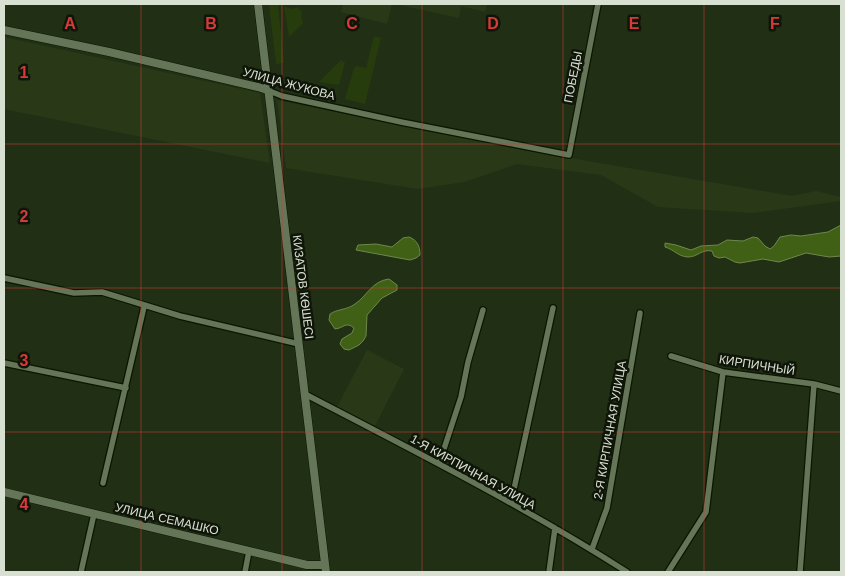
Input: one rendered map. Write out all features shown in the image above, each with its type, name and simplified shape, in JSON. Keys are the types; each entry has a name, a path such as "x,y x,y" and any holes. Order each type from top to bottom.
{"main road":[{"name":"КИЗАТОВ КӨШЕСІ","path":"258,4 326,568"},
{"name":"УЛИЦА ЖУКОВА","path":"4,30 109,52 258,86 267,90"},
{"name":"УЛИЦА СЕМАШКО","path":"4,492 326,568"}],"street":[{"name":"ПОБЕДЫ","path":"569,155 598,4"},
{"name":"УЛИЦА ЖУКОВА","path":"267,90 282,96 401,122 569,155"},
{"path":"4,278 74,293 102,292 144,307 299,344"},
{"path":"103,483 144,307"},
{"path":"511,503 553,308"},
{"path":"439,464 461,397 468,362 483,310"},
{"name":"2-Я КИРПИЧНАЯ УЛИЦА","path":"592,549 608,502 640,313"},
{"name":"КИРПИЧНЫЙ","path":"671,356 723,372 814,384 841,391"},
{"path":"4,363 126,388"},
{"path":"668,572 700,522 707,506 723,372"},
{"path":"800,572 814,384"},
{"name":"1-Я КИРПИЧНАЯ УЛИЦА","path":"305,394 511,503 592,549 627,572"},
{"path":"81,572 94,514"},
{"path":"549,572 555,528"},
{"path":"245,572 249,550"}],"shaded area":[{"path":"269,4 278,4 284,63 276,64"},
{"path":"343,4 392,4 387,24 341,12"},
{"path":"400,4 487,4 485,12 461,6 459,18"},
{"path":"284,6 291,9 297,7 302,12 303,23 289,37"},
{"path":"374,36 381,38 365,104 345,99 354,68 357,66 366,68"},
{"path":"4,37 260,93 270,163 4,109"},
{"path":"341,60 345,63 339,85 319,82"},
{"path":"300,81 337,90 335,98 297,92"},
{"path":"277,100 518,149 792,196 816,191 841,197 841,201 753,213 658,207 601,175 517,164 464,182 418,189 286,168"},
{"path":"841,225 841,256 829,257 806,253 779,262 763,259 740,263 725,257 719,258 714,256 712,251 705,251 688,257 665,247 665,243 691,250 701,246 718,245 727,240 743,241 753,237 758,238 770,249 780,237 828,232"},
{"path":"409,237 418,244 420,255 410,260 356,250 358,245 376,244 392,247 403,238"},
{"path":"389,279 397,285 397,290 382,298 367,315 366,336 363,341 349,350 344,349 340,344 342,339 352,333 354,328 347,325 335,329 329,320 330,314 352,306 378,283"},
{"path":"367,350 404,369 375,426 337,407"}]}
